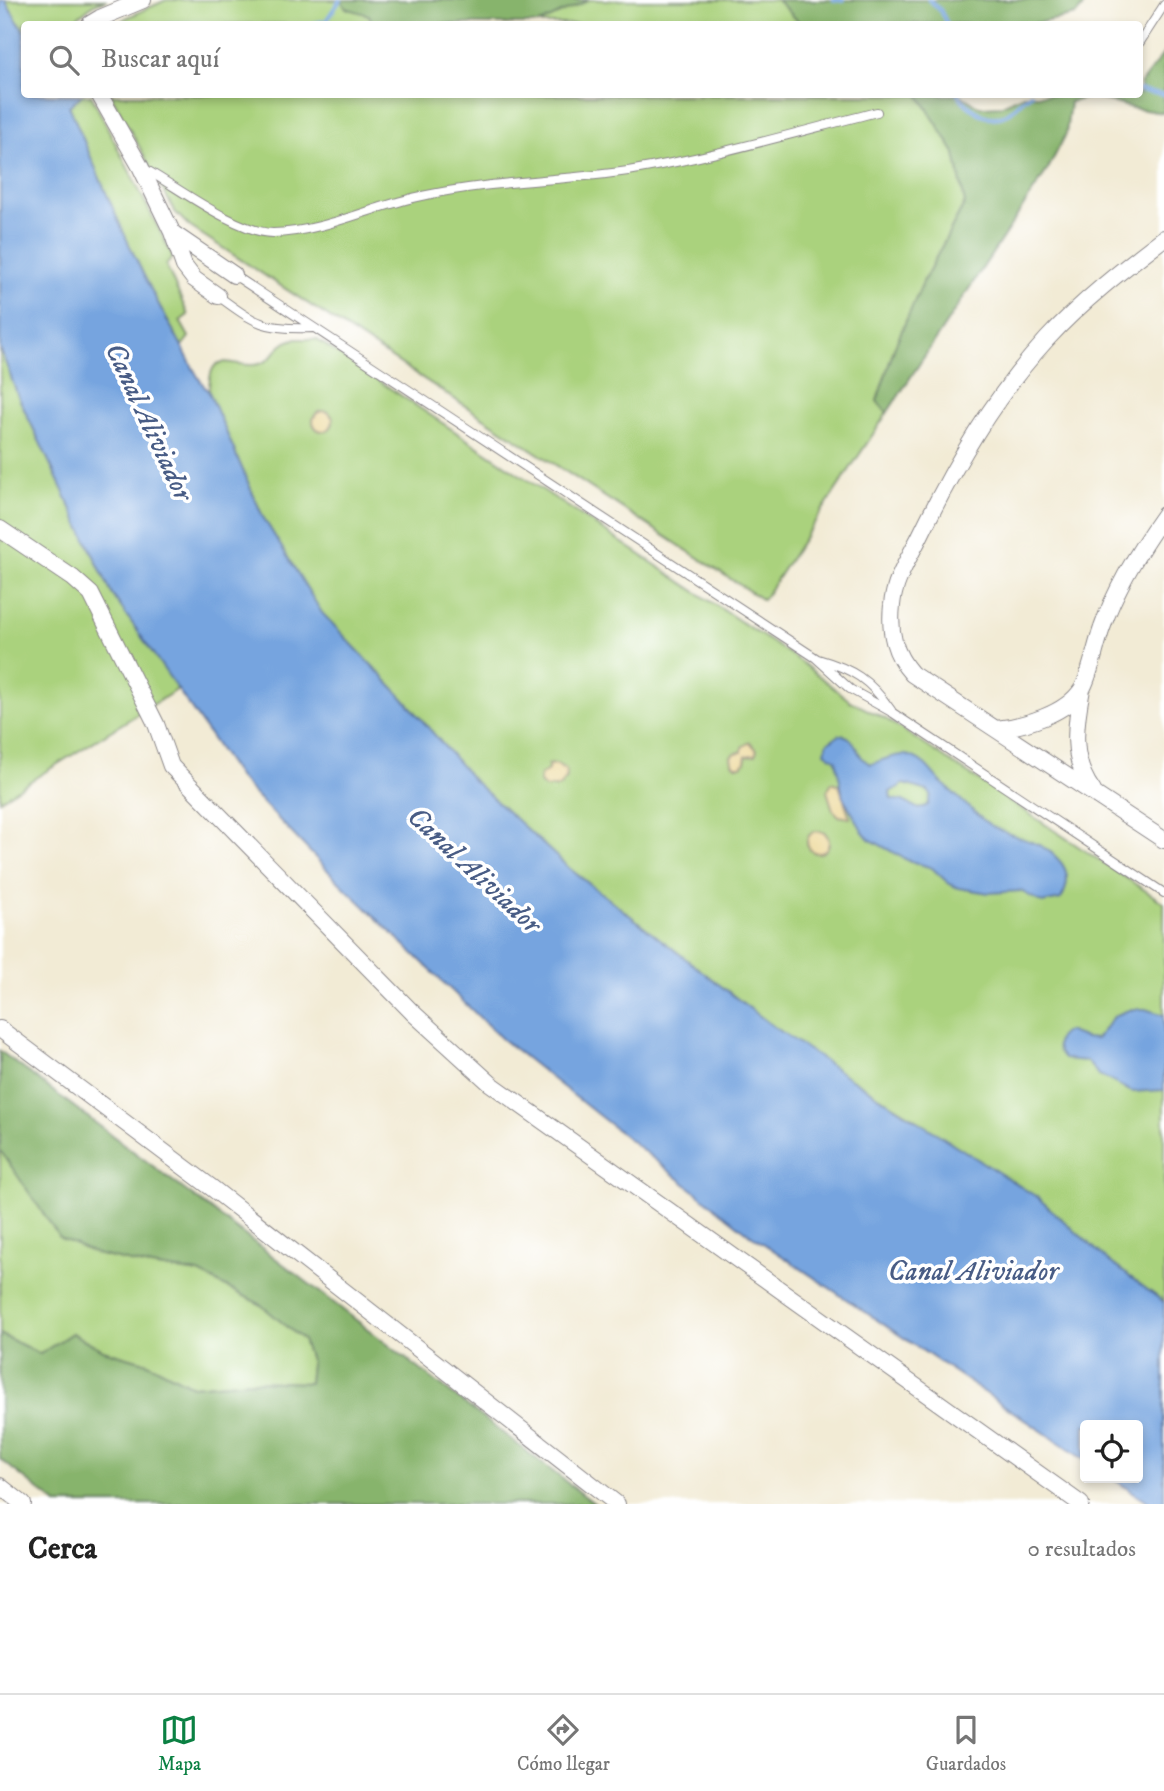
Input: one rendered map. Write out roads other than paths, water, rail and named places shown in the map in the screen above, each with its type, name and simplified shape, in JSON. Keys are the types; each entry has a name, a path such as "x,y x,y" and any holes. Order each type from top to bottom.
{"street":[{"path":"95,21 143,0"},
{"path":"101,98 140,166 172,232 184,266 194,279 214,293 228,271 172,232"},
{"path":"1164,238 1093,294 1048,338 996,401 951,473 897,583 892,604 894,645 900,661 912,674 1164,840"},
{"path":"1095,795 1085,780 1077,757 1076,720 1082,689 1102,625 1121,582 1164,516"},
{"path":"0,529 91,594 156,724 171,766 412,1012 491,1084 1082,1504"},
{"path":"996,729 1019,726 1047,716 1082,689"},
{"path":"0,1029 212,1188 617,1504"},
{"path":"0,1486 23,1504"}],"lane":[{"path":"1143,36 1164,5"},
{"path":"140,166 249,229 272,233 341,220 421,196 654,166 771,141 877,112"},
{"path":"228,271 816,658 850,690 893,713 1164,892"},
{"path":"214,293 249,318 266,326 281,330 313,328"},
{"path":"816,658 843,666 862,677 893,713"}],"water":[{"name":"Canal Aliviador","path":"0,0 5,0 21,27 21,98 78,98 69,106 134,255 196,374 209,392 263,517 322,613 405,700 473,780 570,869 770,1024 1037,1197 1110,1262 1164,1302 1164,1504 1151,1504 1120,1483 1143,1483 1143,1420 1080,1420 1080,1457 745,1231 502,1039 337,880 239,778 112,594 18,396 0,348"},
{"path":"839,735 850,738 862,757 871,764 903,755 922,762 986,822 1041,846 1058,859 1065,868 1067,878 1061,899 1042,903 1021,891 989,893 958,888 948,883 932,868 907,860 869,839 843,797 836,760 825,752 827,743","holes":["904,784 928,791 931,795 928,805 919,809 903,801 891,799 890,792"]},
{"path":"1133,1009 1145,1009 1164,1015 1164,1090 1132,1092 1099,1075 1086,1061 1064,1059 1058,1051 1058,1040 1067,1031 1096,1039 1113,1018"}],"waterway":[{"path":"326,21 340,0"},
{"path":"834,0 843,0"},
{"path":"929,0 940,10 946,21"},
{"path":"1143,91 1164,95"},
{"path":"962,98 972,109 992,117 1005,115 1025,98"}]}
